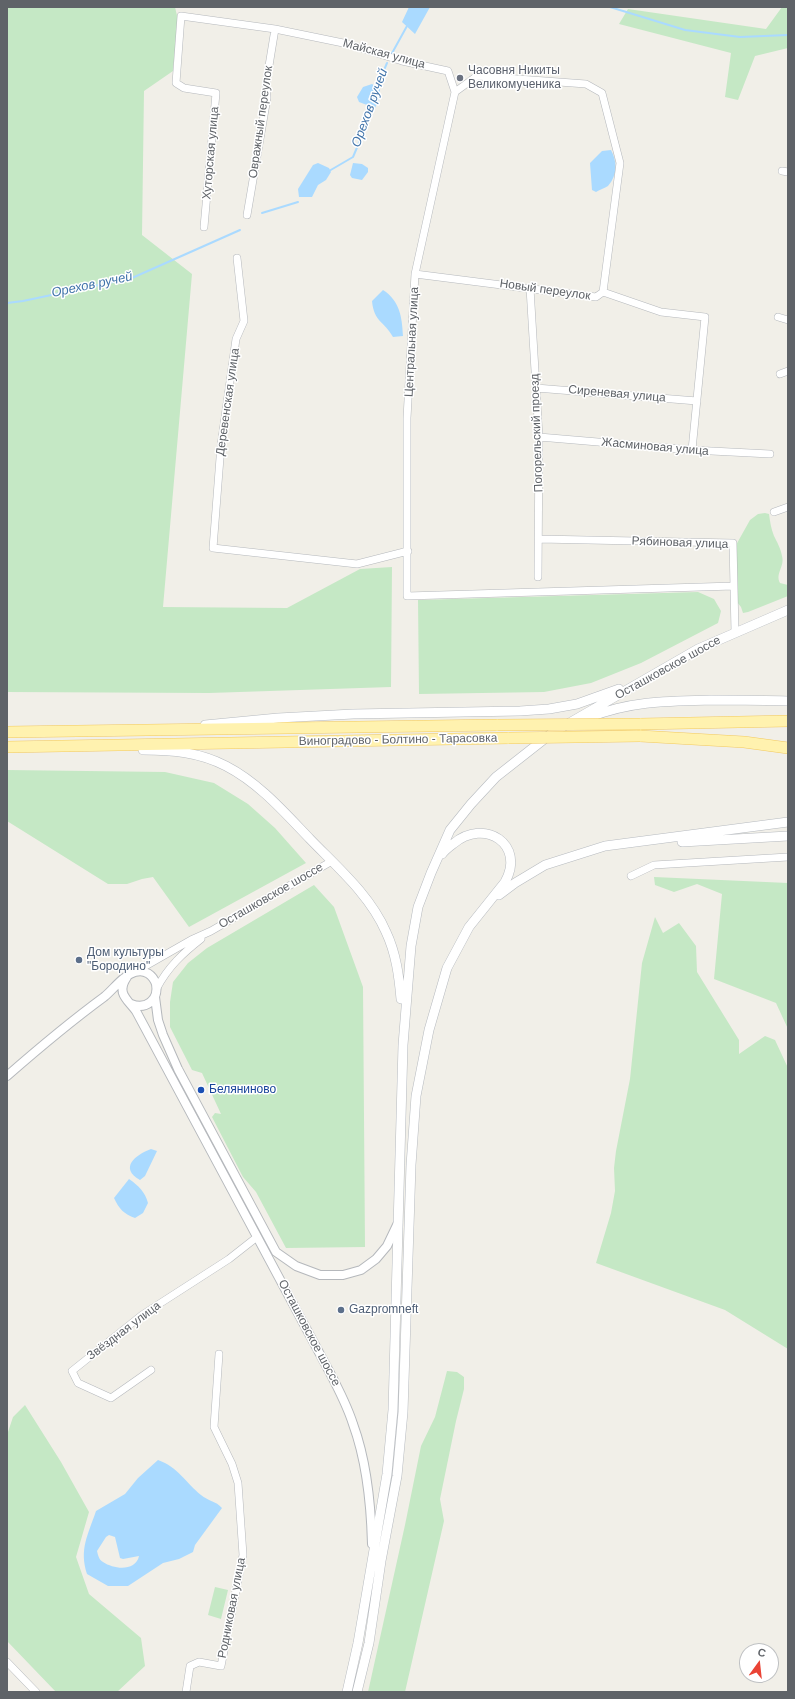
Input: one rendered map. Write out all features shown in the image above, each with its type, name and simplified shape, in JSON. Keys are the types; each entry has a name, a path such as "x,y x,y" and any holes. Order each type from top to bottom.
{"main road":[{"name":"Осташковское шоссе","path":"430,872 450,830 471,804 496,777 552,733 698,649 788,610"},
{"path":"142,730 278,718 549,709 577,704 640,683"},
{"path":"561,728 607,710 638,703 668,701 788,701"},
{"name":"Виноградово - Болтино - Тарасовка","path":"7,732 788,722"},
{"name":"Виноградово - Болтино - Тарасовка","path":"7,747 640,736 744,742 788,748"},
{"path":"42,747 175,750 203,756 225,765 244,777 269,797 332,861 373,909 386,932 395,957 400,984 404,1029"},
{"path":"485,907 515,883 545,865 605,846 788,822"},
{"path":"482,832 496,836 503,842 511,863 509,874 505,882 469,927 447,968 429,1030 416,1096 410,1165 403,1412 398,1476 377,1560 393,1410 404,1029 411,946 418,907 430,872 444,851 459,839 470,834 482,832"},
{"path":"605,846 788,836"},
{"name":"Осташковское шоссе","path":"347,1692 377,1560"},
{"name":"Осташковское шоссе","path":"357,1692 369,1643 377,1560"}],"street":[{"name":"Майская улица","path":"181,16 275,29 348,44 402,61 448,71 455,92"},
{"name":"Хуторская улица","path":"181,16 176,84 184,88 216,93 204,227"},
{"name":"Овражный переулок","path":"248,215 267,98 266,84 275,29"},
{"path":"455,92 477,76 586,84 602,93 620,163 603,292"},
{"name":"Центральная улица","path":"455,92 415,274 408,418 407,596 734,586"},
{"name":"Деревенская улица","path":"237,258 244,320 236,339 222,437 213,548 357,564 408,551"},
{"name":"Новый переулок","path":"415,274 596,297 603,292 661,312 705,317 698,401 692,450"},
{"name":"Погорельский проезд","path":"530,288 539,437 538,577"},
{"path":"778,317 788,320"},
{"path":"780,374 788,372"},
{"name":"Сиреневая улица","path":"536,388 698,401"},
{"name":"Жасминовая улица","path":"539,437 692,450 770,454"},
{"path":"774,512 788,507"},
{"name":"Рябиновая улица","path":"539,539 733,543 735,632"},
{"path":"631,876 654,865 788,857"},
{"name":"Осташковское шоссе","path":"7,1076 55,1033 106,996 118,983 127,977 191,940 211,931 332,861"},
{"name":"Осташковское шоссе","path":"211,931 176,960 168,969 157,988 155,997 158,1020 175,1062 276,1252 296,1266 320,1276 343,1275 361,1270 376,1259 387,1246 398,1222"},
{"path":"135,972 144,972 152,976 157,988"},
{"path":"125,998 123,994 123,985 127,977"},
{"path":"106,996 116,995 125,998"},
{"path":"132,1004 145,1006 155,997"},
{"name":"Осташковское шоссе","path":"125,998 132,1004 329,1371 354,1426 366,1477 377,1560"},
{"name":"Звёздная улица","path":"151,1370 112,1398 78,1383 72,1372 142,1315 229,1259 257,1237"},
{"name":"Родниковая улица","path":"186,1692 190,1666 199,1662 221,1666 243,1555 238,1483 232,1464 214,1427 219,1354"},
{"path":"7,1662 36,1692"}],"green space":[{"path":"7,7 175,7 178,20 173,71 144,91 142,235 192,274 163,607 287,608 360,569 392,567 391,687 209,693 7,692"},
{"path":"782,7 788,7 788,48 755,56 738,100 725,97 731,53 619,24 628,9 766,29"},
{"path":"758,514 769,514 772,531 780,548 783,560 779,573 779,579 780,583 788,585 788,596 743,613 741,607 732,596 736,545 750,520"},
{"path":"698,592 714,599 721,611 718,623 641,663 591,683 544,692 419,694 418,600"},
{"path":"7,770 165,772 214,783 248,804 275,828 306,863 189,927 153,877 127,884 108,884 7,821"},
{"path":"654,877 788,883 788,1029 776,1003 714,979 722,894 697,884 674,892 655,885"},
{"path":"314,885 334,907 363,987 365,1247 286,1248 256,1192 243,1177 212,1117 215,1113 221,1114 202,1073 192,1070 170,1027 170,1002 173,982 188,963 207,948"},
{"path":"655,917 663,933 679,923 696,946 697,972 739,1040 739,1054 765,1036 775,1040 788,1068 788,1349 725,1310 596,1263 611,1213 615,1191 614,1168 616,1151 630,1079 642,963"},
{"path":"447,1371 457,1372 464,1377 464,1389 440,1499 444,1521 405,1692 368,1692 421,1446 435,1417"},
{"path":"25,1405 61,1462 89,1512 76,1557 89,1594 141,1638 145,1666 117,1692 56,1692 7,1641 7,1435 13,1417"},
{"path":"215,1587 228,1590 221,1619 208,1615"}],"water":[{"path":"409,7 430,7 415,34 402,22"},
{"path":"372,84 380,89 380,97 375,108 359,102 357,97 363,87"},
{"path":"611,150 616,168 614,177 608,186 596,192 592,190 590,163 602,151"},
{"path":"318,163 329,168 331,172 326,180 318,185 312,197 299,197 298,189 313,165"},
{"path":"353,163 362,164 368,168 368,172 362,180 352,178 350,175"},
{"path":"383,290 389,294 397,304 401,316 403,336 393,337 375,313 372,301"},
{"path":"151,1149 157,1151 145,1176 140,1180 131,1171 130,1166 135,1158"},
{"path":"129,1179 141,1190 148,1203 143,1213 135,1218 122,1211 114,1198"},
{"path":"158,1460 171,1467 206,1499 222,1508 195,1545 193,1552 179,1559 163,1563 128,1586 108,1586 87,1574 84,1549 96,1511 125,1494 138,1478","holes":["109,1535 115,1537 120,1558 123,1559 139,1556 137,1561 129,1567 113,1567 100,1559 97,1551 106,1537"]}],"waterway":[{"name":"Орехов ручей","path":"610,7 685,30 740,37 788,35"},
{"name":"Орехов ручей","path":"391,55 407,26"},
{"name":"Орехов ручей","path":"376,89 387,63"},
{"name":"Орехов ручей","path":"329,171 353,157 372,112 373,105"},
{"name":"Орехов ручей","path":"262,213 298,202"},
{"name":"Орехов ручей","path":"7,303 132,278 240,230"}],"place":[{"name":"Часовня Никиты Великомученика","path":"460,78"},
{"name":"Дом культуры \"Бородино\"","path":"79,960"},
{"name":"Беляниново","path":"201,1090"},
{"name":"Gazpromneft","path":"341,1310"}]}
